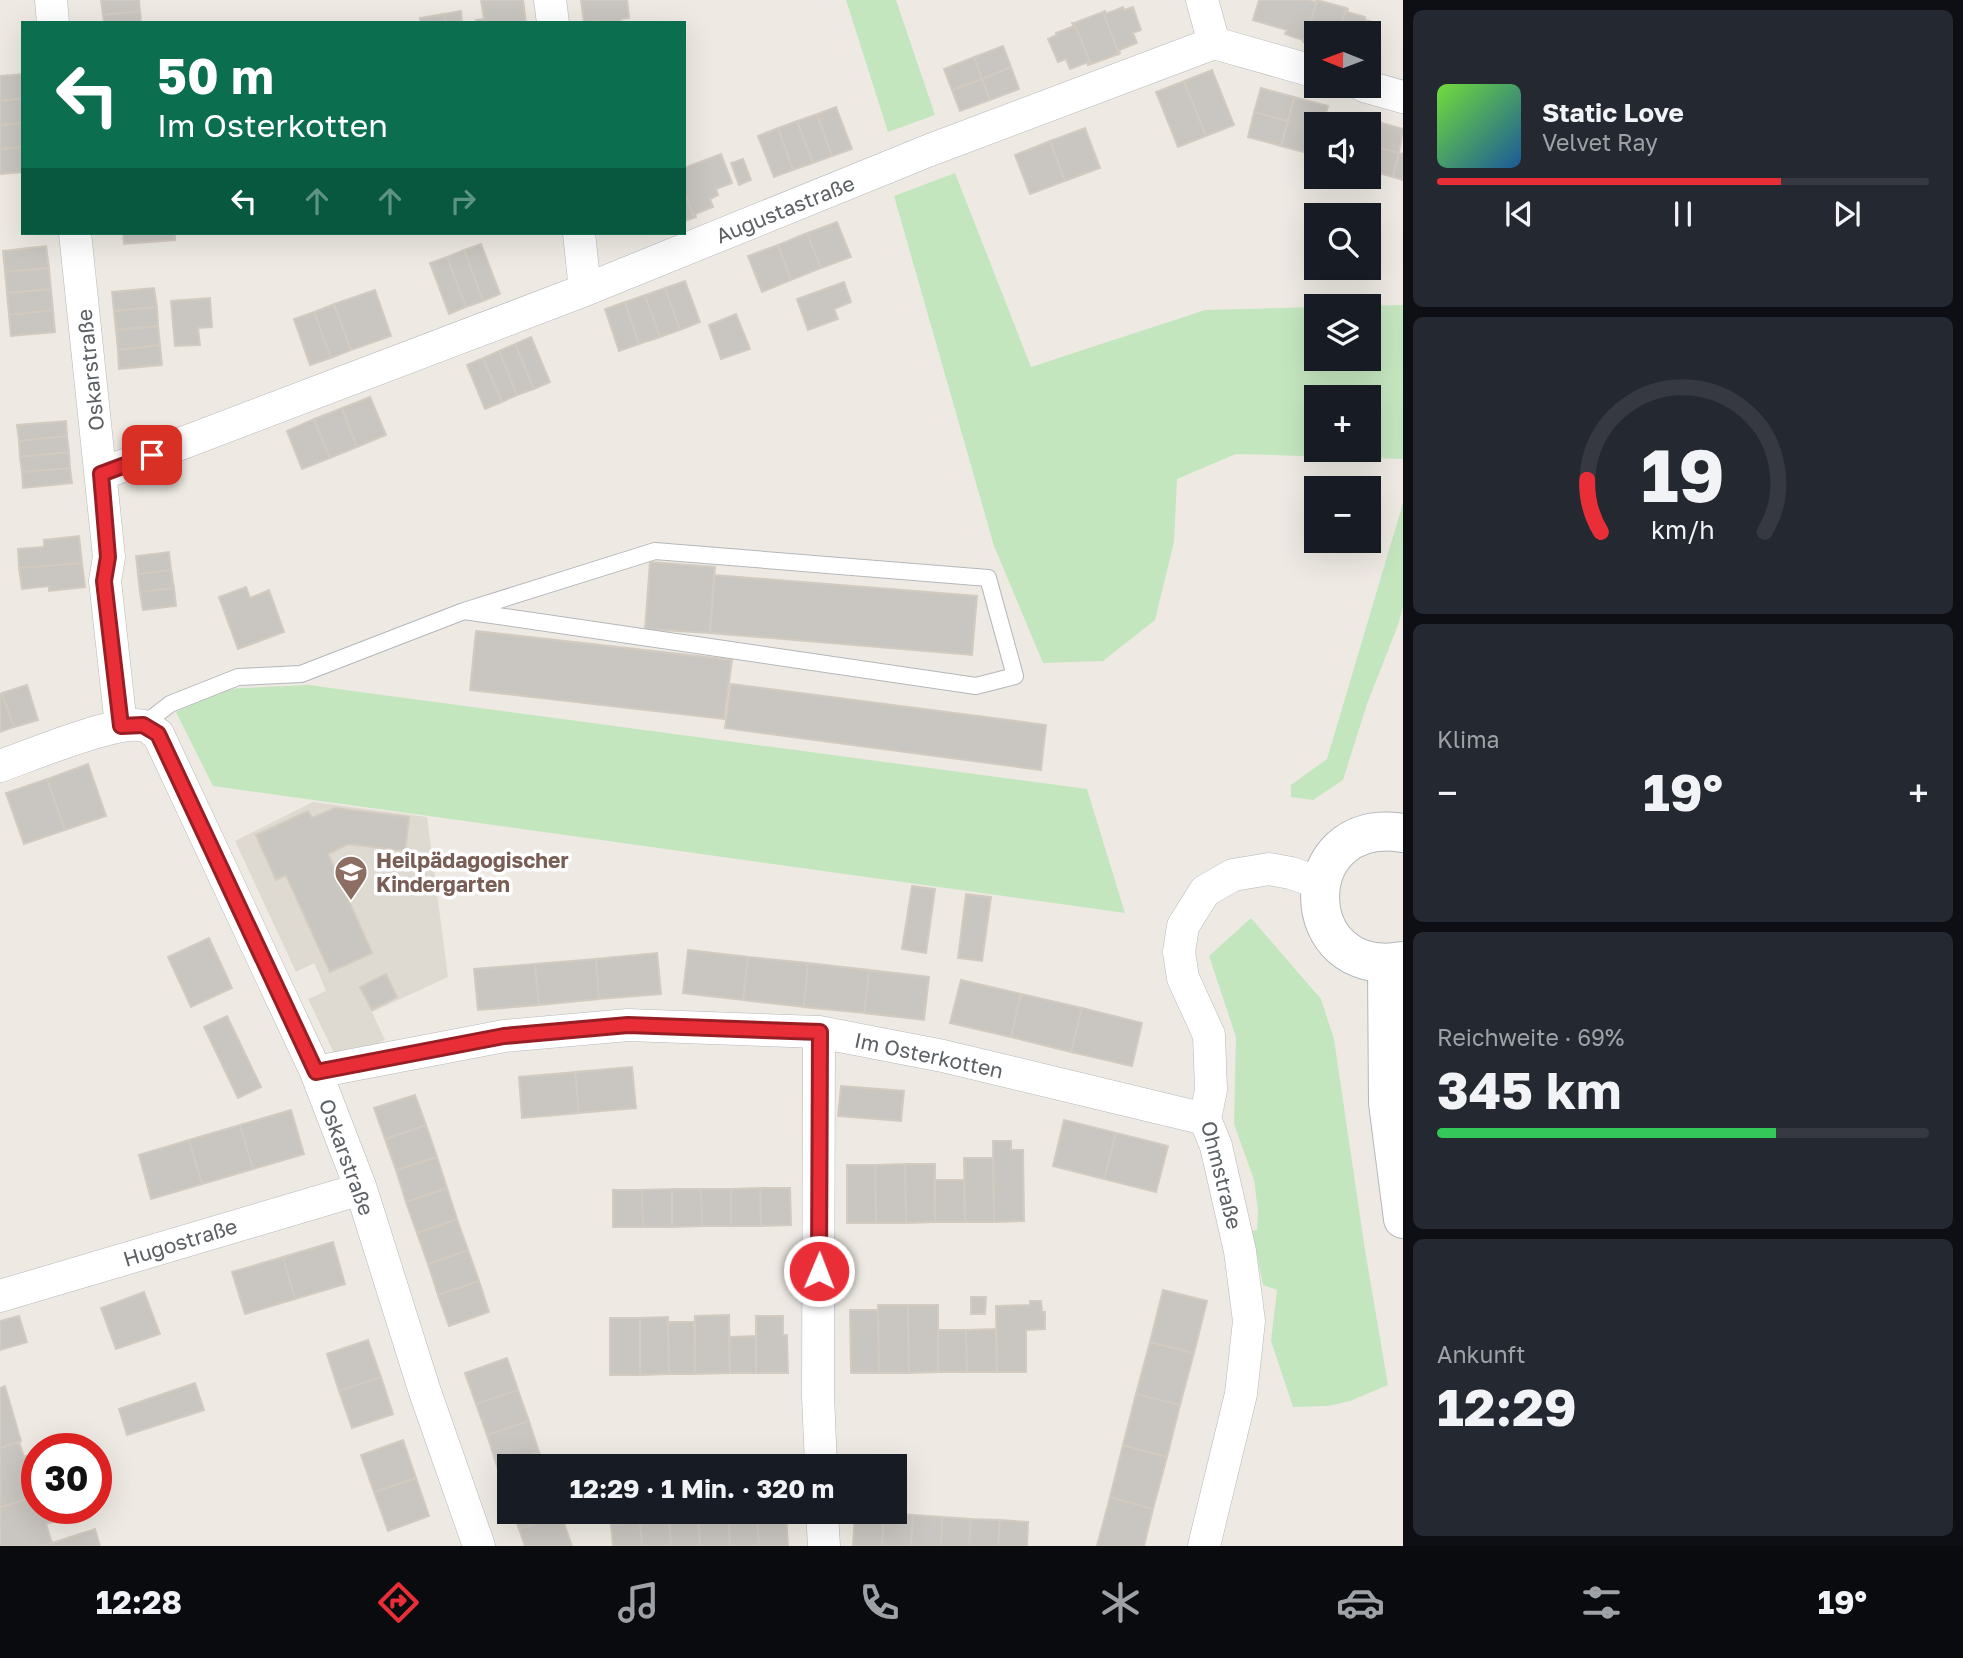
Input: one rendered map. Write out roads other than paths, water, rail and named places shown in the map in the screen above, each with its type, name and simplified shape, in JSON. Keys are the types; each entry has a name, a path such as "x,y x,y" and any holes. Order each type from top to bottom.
{"street":[{"path":"51,0 53,21"},
{"path":"550,0 553,21"},
{"path":"1202,0 1214,43 1304,69"},
{"name":"Augustastraße","path":"101,474 585,290 930,150 1214,43"},
{"path":"1381,91 1403,97"},
{"name":"Oskarstraße","path":"75,235 108,557 104,581 132,726 158,734 316,1072 361,1189 424,1390 479,1546"},
{"path":"579,235 585,290"},
{"path":"0,766 95,732 132,726"},
{"path":"1403,833 1386,830 1368,832 1352,839 1337,851 1320,883 1319,903 1324,923 1334,940 1349,953 1368,961 1395,962 1388,1103 1403,1219"},
{"name":"Ohmstraße","path":"1204,1546 1241,1394 1249,1321 1240,1251 1216,1146 1205,1119 1211,1090 1209,1035 1183,978 1179,952 1183,926 1205,891 1233,875 1269,869 1292,873 1320,883"},
{"name":"Im Osterkotten","path":"316,1072 504,1036 628,1025 820,1032 943,1056 1205,1119"},
{"path":"820,1032 818,1396 820,1454"},
{"name":"Hugostraße","path":"0,1296 361,1189"},
{"path":"823,1524 824,1546"}],"lane":[{"path":"132,726 170,704 238,677 301,674 464,611 655,551 988,579 1015,676 976,686 464,611"}],"place":[{"name":"Heilpädagogischer Kindergarten","path":"351,902"}]}
